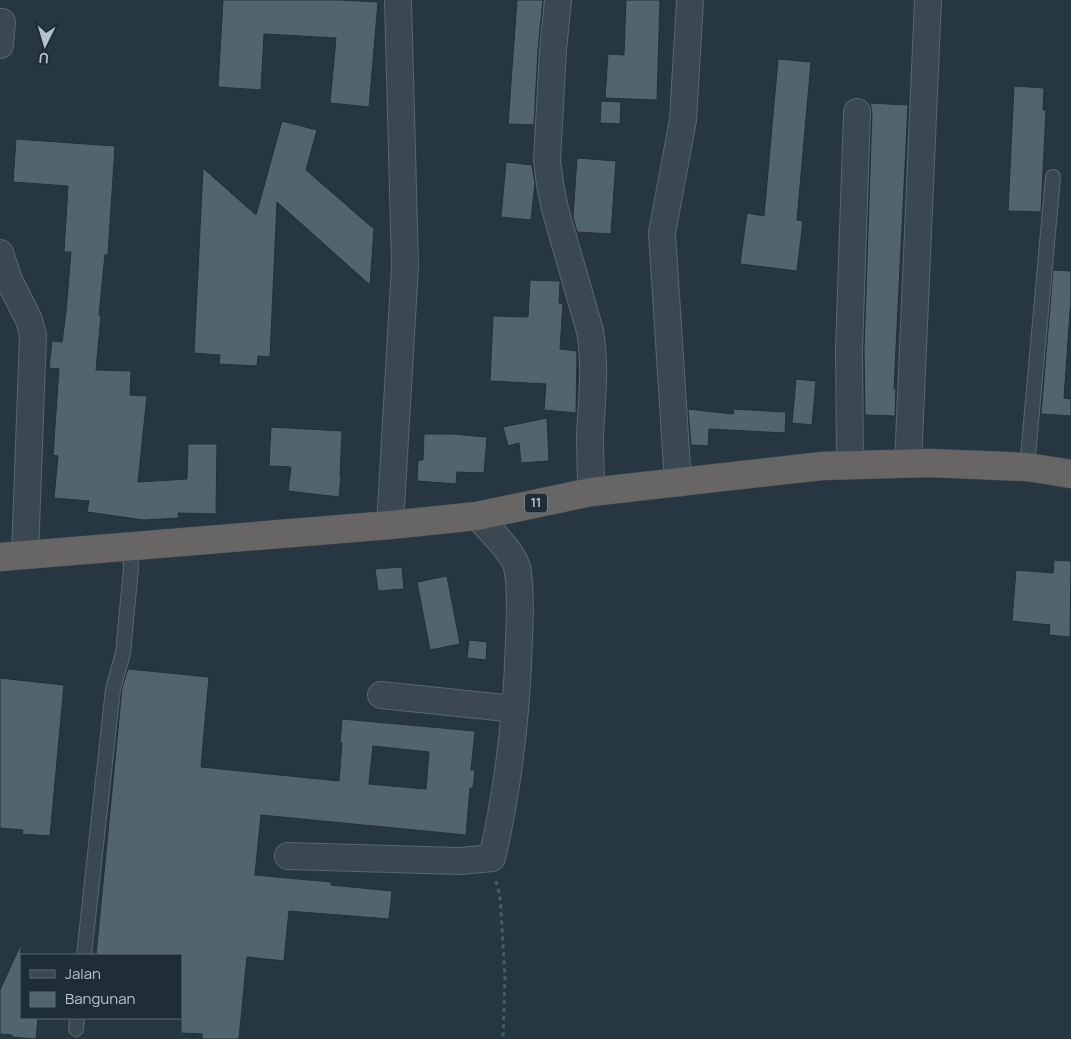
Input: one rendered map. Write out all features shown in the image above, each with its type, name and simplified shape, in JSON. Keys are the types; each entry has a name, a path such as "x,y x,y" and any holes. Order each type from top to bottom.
{"highway":[{"name":"11","path":"12,556 390,525 477,516 591,492 822,466 908,464 1027,466 1071,474"}],"street":[{"path":"390,525 405,266 398,0"},
{"path":"558,0 553,50 547,160 555,209 590,331 593,350 590,437 591,492"},
{"path":"678,483 662,233 683,120 690,0"},
{"path":"908,464 928,0"},
{"path":"850,465 849,350 857,112"},
{"path":"0,253 9,280 29,320 33,335 12,556"},
{"path":"288,856 460,861 492,858 504,798 515,709 520,612 516,565 505,547 477,516"},
{"path":"381,695 515,709"}],"lane":[{"path":"1027,466 1053,177"},
{"path":"84,954 112,688 123,653 131,568 130,547"}],"path":[{"path":"492,858 502,916 505,976 503,1039"}],"building":[{"path":"223,0 340,0 378,2 369,107 330,103 336,38 264,34 261,90 218,87"},
{"path":"517,0 543,0 534,125 508,124"},
{"path":"626,0 660,0 657,100 605,98 608,54 624,55"},
{"path":"778,59 811,62 797,220 803,221 797,271 740,264 747,213 764,216"},
{"path":"1014,86 1044,88 1043,110 1046,110 1041,212 1008,211"},
{"path":"601,101 621,102 620,124 600,123"},
{"path":"870,103 908,105 894,389 896,389 895,416 865,415 864,350 872,112"},
{"path":"282,121 317,130 306,170 374,229 370,285 277,202 270,357 258,356 257,366 219,364 220,355 194,353 203,168 256,215"},
{"path":"16,139 115,146 108,255 105,255 96,370 131,371 130,395 147,396 138,482 187,479 188,444 217,444 216,514 178,513 179,518 144,520 87,512 89,501 54,498 58,456 53,455 59,369 49,368 52,341 62,342 66,312 71,252 64,252 68,186 13,182"},
{"path":"577,158 616,161 611,234 577,232 573,217"},
{"path":"506,162 532,165 535,183 531,220 501,217"},
{"path":"1053,270 1071,271 1064,398 1071,399 1071,416 1041,414"},
{"path":"530,280 560,281 559,303 563,304 560,349 577,351 576,413 544,410 546,384 490,381 493,316 528,317"},
{"path":"796,379 816,381 812,425 792,423"},
{"path":"688,409 733,414 734,409 786,412 785,433 709,429 708,446 691,445"},
{"path":"547,418 549,461 521,463 519,443 508,446 503,427"},
{"path":"271,427 342,431 339,497 288,491 291,467 269,466"},
{"path":"424,434 487,437 484,473 457,472 456,484 417,481 418,460 423,460"},
{"path":"1054,560 1071,561 1070,637 1049,635 1050,625 1012,621 1016,570 1053,573"},
{"path":"402,567 404,589 378,591 375,569"},
{"path":"447,576 460,644 430,650 417,582"},
{"path":"469,640 487,642 486,660 467,658"},
{"path":"128,669 209,677 201,767 339,781 342,719 475,731 471,770 475,770 473,788 470,788 466,835 261,815 255,875 331,882 331,885 392,891 389,919 289,911 284,961 247,957 239,1039 202,1039 202,1034 181,1033 182,954 96,954 122,688","holes":["373,746 429,752 426,789 369,784"]},
{"path":"0,678 64,685 50,836 22,834 23,830 0,828"},
{"path":"21,944 20,1019 38,1019 36,1039 0,1034 0,990"}]}
